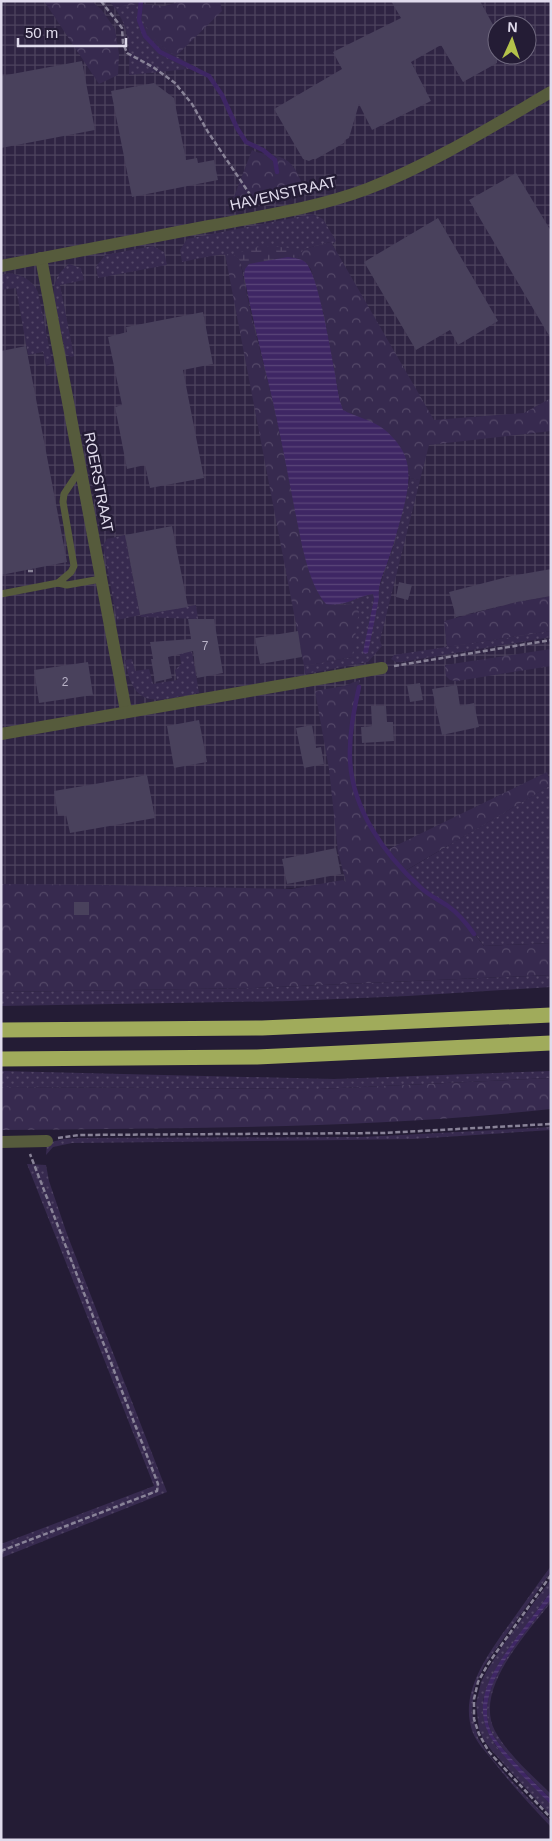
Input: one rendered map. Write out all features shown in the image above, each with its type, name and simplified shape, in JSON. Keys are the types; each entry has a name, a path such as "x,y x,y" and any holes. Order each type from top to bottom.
{"highway":[{"path":"1,1030 262,1028 551,1015"},
{"path":"1,1059 257,1057 551,1043"}],"street":[{"name":"HAVENSTRAAT","path":"1,266 256,217 334,200 407,172 465,142 551,92"},
{"name":"ROERSTRAAT","path":"41,258 126,711"},
{"path":"1,734 382,668"},
{"path":"1,1142 46,1141"}],"lane":[{"path":"58,583 71,572 74,566 63,502 64,494 80,470"},
{"path":"1,594 58,583 67,585 101,580"}],"path":[{"path":"101,1 122,28 126,53 154,67 175,83 192,104 208,132 249,193 256,217"},
{"path":"28,571 33,571"},
{"path":"382,668 551,640"},
{"path":"46,1141 79,1135 383,1133 551,1124"},
{"path":"1,1551 157,1491 158,1488 25,1141"},
{"path":"551,1575 488,1664 478,1682 474,1700 474,1719 479,1734 489,1752 551,1818"}],"shaded area":[{"path":"1,1 551,1 551,796 376,880 1,916"},
{"path":"288,257 297,258 306,263 317,287 343,410 385,430 402,449 408,469 405,501 380,583 379,598 368,653 365,654 363,652 374,599 373,594 346,603 326,604 319,595 309,572 244,276 245,269 249,264"},
{"path":"551,1591 551,1599 516,1643 496,1677 489,1695 487,1712 490,1729 494,1737 551,1799 551,1805 525,1779 491,1739 483,1717 483,1705 485,1692 495,1669"}],"green space":[{"path":"44,1 91,1 101,9 115,29 119,54 118,75 99,84"},
{"path":"109,1 139,1 141,4 164,6 183,1 220,1 222,11 176,56 161,45 151,34 144,21 140,4 114,7"},
{"path":"140,4 147,27 160,44 198,68 129,75 128,39 123,23 114,7"},
{"path":"252,150 280,157 290,163 297,172 306,191 230,207"},
{"path":"313,214 323,219 336,241 332,244 330,242 304,249 297,258 288,257 245,269 244,276 240,260 229,255 182,262 180,250 187,239"},
{"path":"331,242 434,420 524,413 551,398 551,431 429,445 420,480 410,478 406,462 395,440 378,427 343,410 324,315 311,269 305,262 297,258 304,249"},
{"path":"153,246 164,252 167,265 98,278 96,267 105,255"},
{"path":"265,246 304,249 297,258 288,257 245,269 244,276 240,261 235,255 248,249"},
{"path":"225,254 235,255 240,261 252,319 273,402 302,541 314,582 332,605 354,605 359,611 352,657 304,666"},
{"path":"69,264 81,268 84,280 60,285 74,356 71,357 66,354 54,293 54,287 61,271"},
{"path":"9,273 27,279 38,292 52,361 49,365 46,366 43,352 28,355 16,288 1,290 1,275"},
{"path":"410,478 420,480 380,640 382,646 368,662 305,674 304,666 352,657 354,605 340,604 373,594 374,599 363,652 368,653 379,598 378,591 395,542"},
{"path":"125,535 140,615 117,620 103,545 107,539"},
{"path":"551,596 551,631 447,647 444,621 517,602"},
{"path":"196,605 198,619 141,617 140,615"},
{"path":"551,631 551,637 401,662 391,659 394,655"},
{"path":"190,640 199,693 160,700 142,696 129,677 125,660 132,659 135,671 149,669 153,684 177,680 175,670 181,664 178,641"},
{"path":"551,649 551,666 457,681 450,680 446,676 445,665"},
{"path":"360,680 351,731 350,765 352,782 363,814 387,850 547,772 551,785 405,871 421,888 450,907 484,946 551,943 551,975 254,988 1,992 1,884 291,889 343,880 346,882 338,852 329,769 315,691 344,686"},
{"path":"551,785 551,943 484,946 465,921 450,907 421,888 405,871"},
{"path":"551,975 551,987 408,996 291,1001 1,1006 1,992 254,988"},
{"path":"1,1071 334,1079 551,1071 551,1078 319,1089 1,1087"},
{"path":"551,1078 551,1109 482,1116 345,1124 207,1128 1,1130 1,1087 319,1089"},
{"path":"551,1127 551,1130 413,1139 72,1143 53,1147 46,1155 47,1143 79,1138 362,1137"},
{"path":"27,1164 46,1165 49,1181 67,1234 167,1492 1,1558 1,1544 154,1486"},
{"path":"551,1566 551,1572 484,1666 474,1689 472,1712 478,1738 489,1755 551,1822 551,1827 479,1744 473,1733 469,1718 469,1702 473,1687 486,1658"},
{"path":"551,1579 551,1591 497,1666 483,1700 487,1730 496,1746 551,1805 551,1816 483,1739 479,1729 476,1704 481,1682 486,1672"},
{"path":"551,1599 551,1602 517,1646 497,1680 491,1698 490,1715 500,1740 551,1794 551,1799 494,1737 490,1729 487,1712 489,1695 505,1660"}],"building":[{"path":"391,1 480,1 488,15 487,65 493,65 463,82 441,45 411,62 431,101 372,130 359,104 349,138 344,143 316,159 309,161 303,159 274,109 342,69 333,52 401,18"},
{"path":"82,61 95,130 1,148 1,76"},
{"path":"154,83 174,98 186,160 197,158 198,163 214,160 218,180 132,197 111,91"},
{"path":"516,173 551,231 551,339 469,200"},
{"path":"438,218 498,321 458,345 450,330 416,350 364,262"},
{"path":"203,312 213,364 183,370 204,478 150,488 145,465 127,469 115,407 122,405 108,337 127,332 126,327"},
{"path":"26,346 67,562 1,575 1,351"},
{"path":"172,526 188,607 140,615 125,535"},
{"path":"551,569 551,596 456,617 449,592 511,576"},
{"path":"399,582 412,585 408,600 396,597"},
{"path":"188,619 214,619 223,673 197,678 193,651 168,657 172,678 155,682 150,642 191,639"},
{"path":"298,631 302,657 260,664 255,638"},
{"path":"88,662 93,695 39,703 34,670"},
{"path":"420,683 423,700 410,702 407,685"},
{"path":"457,685 460,706 474,703 479,727 442,735 432,689"},
{"path":"371,706 386,706 387,722 393,722 394,741 362,743 361,727 372,726"},
{"path":"199,720 207,762 174,768 167,726"},
{"path":"312,725 316,748 321,747 324,764 304,768 296,728"},
{"path":"147,775 155,818 70,833 66,815 58,816 54,791"},
{"path":"336,848 341,874 287,884 282,859"},
{"path":"74,902 89,902 89,915 74,915"}],"waterway":[{"path":"141,1 139,20 145,36 160,52 209,76 222,95 237,128 246,142 263,150 275,160 277,172"},
{"path":"359,687 351,731 350,759 352,778 364,813 372,829 394,860 420,887 456,912 474,934"}]}
